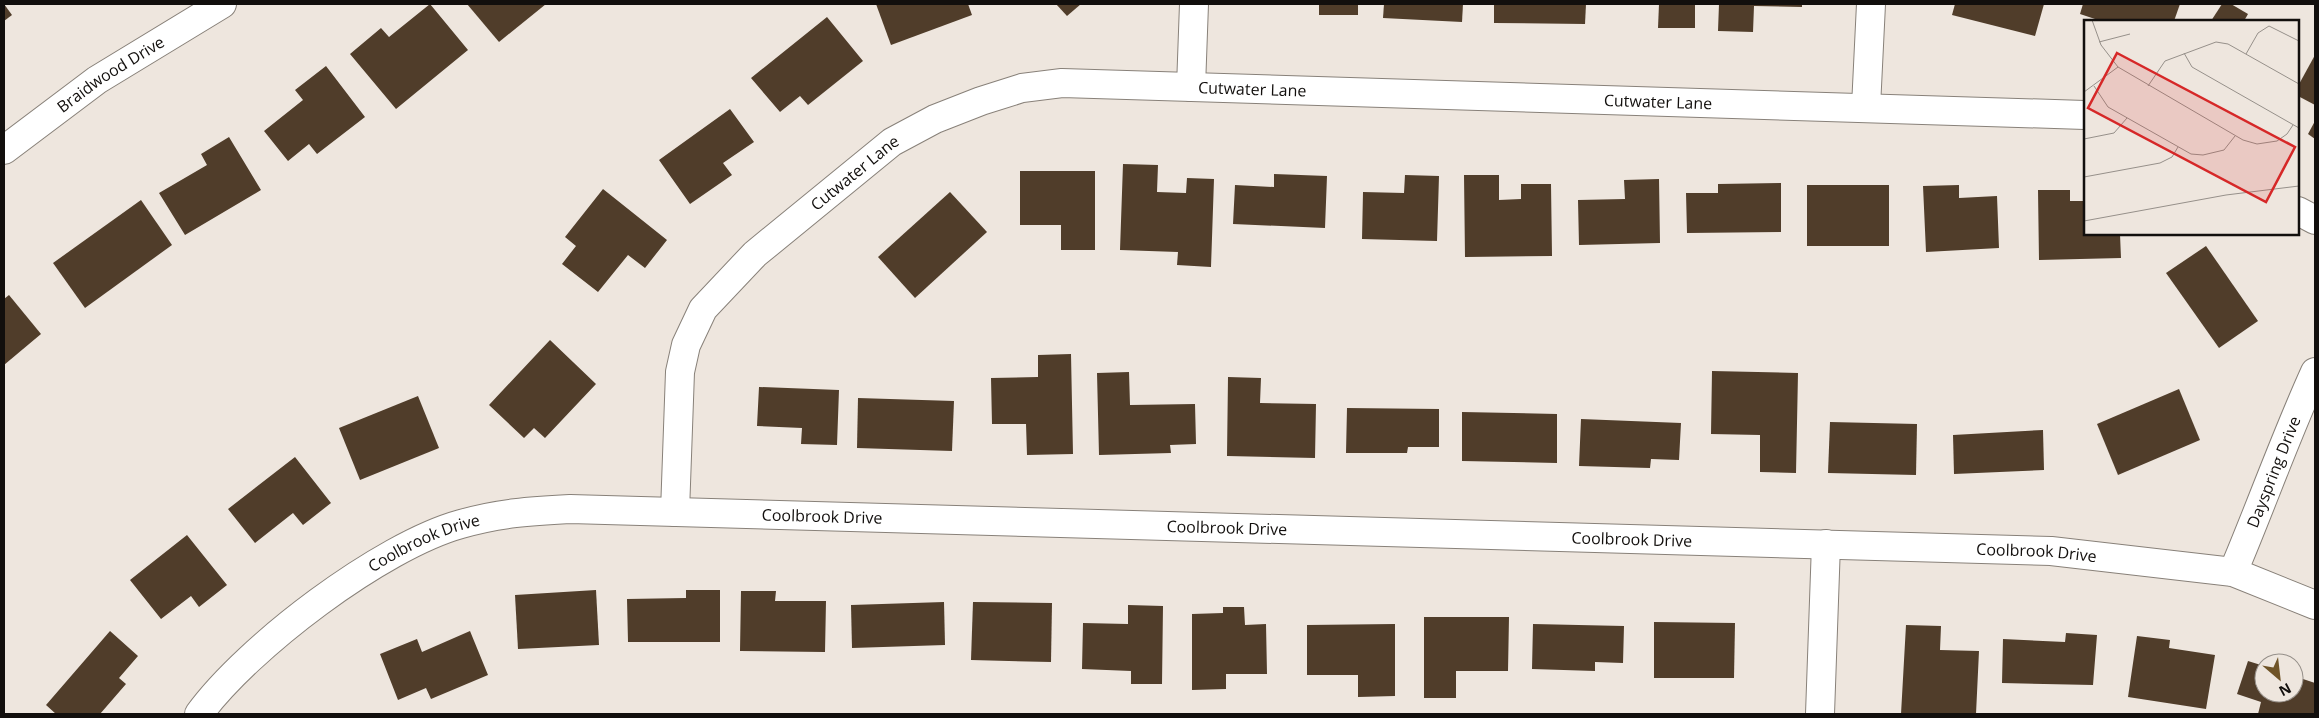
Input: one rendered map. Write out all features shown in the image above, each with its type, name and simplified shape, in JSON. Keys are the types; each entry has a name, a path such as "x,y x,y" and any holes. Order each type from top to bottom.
{"street":[{"name":"Braidwood Drive","path":"4,150 97,80 222,4"},
{"path":"1191,87 1194,4"},
{"path":"1866,107 1871,4"},
{"name":"Cutwater Lane","path":"675,512 680,372 686,345 703,309 755,254 892,142 935,119 981,101 1022,88 1062,83 2084,115"},
{"path":"2299,212 2315,220"},
{"name":"Dayspring Drive","path":"2233,572 2292,422 2315,372"},
{"name":"Coolbrook Drive","path":"199,714 217,690 288,626 362,573 408,546 459,524 513,512 570,509 2051,551 2233,572 2315,605"},
{"path":"1820,714 1826,544"}],"building":[{"path":"4,4 12,15 4,21"},
{"path":"430,4 468,50 396,109 350,54 381,28 389,37"},
{"path":"467,4 546,4 499,42"},
{"path":"876,4 968,4 972,15 891,45"},
{"path":"1056,4 1081,4 1067,16"},
{"path":"1319,4 1358,4 1358,15 1319,15"},
{"path":"1384,4 1463,4 1462,22 1383,18"},
{"path":"1494,4 1586,4 1585,24 1494,23"},
{"path":"1659,4 1695,4 1695,28 1658,28"},
{"path":"1719,4 1802,4 1802,7 1754,6 1753,32 1718,31"},
{"path":"1955,4 2044,4 2035,36 1952,15"},
{"path":"2083,4 2180,4 2174,20 2098,20 2080,14"},
{"path":"2222,4 2231,4 2248,14 2245,20 2212,20"},
{"path":"827,17 863,61 808,105 800,96 780,112 751,78"},
{"path":"2315,55 2315,105 2299,97 2299,84"},
{"path":"326,66 365,117 317,154 309,144 288,161 264,131 303,100 295,90"},
{"path":"730,109 754,142 723,163 732,175 690,204 659,160"},
{"path":"2315,121 2315,139 2308,134"},
{"path":"229,137 261,190 185,235 159,193 207,165 201,154"},
{"path":"1123,164 1158,165 1157,192 1186,193 1187,178 1214,179 1211,267 1177,265 1178,252 1120,250"},
{"path":"1020,171 1095,171 1095,250 1061,250 1061,225 1020,225"},
{"path":"1274,174 1327,176 1325,228 1233,224 1235,185 1274,187"},
{"path":"1405,175 1439,176 1437,241 1362,239 1363,192 1404,193"},
{"path":"1464,175 1499,175 1499,200 1521,199 1521,184 1551,184 1552,256 1465,257"},
{"path":"1659,179 1660,243 1579,245 1578,200 1625,199 1624,180"},
{"path":"1781,183 1781,232 1687,233 1686,193 1718,193 1718,184"},
{"path":"1807,185 1889,185 1889,246 1807,246"},
{"path":"1959,185 1959,198 1997,196 1999,248 1926,252 1923,186"},
{"path":"603,189 667,240 645,268 628,255 598,292 562,264 576,246 565,237"},
{"path":"2038,190 2070,190 2070,201 2084,201 2084,235 2120,235 2121,258 2039,260"},
{"path":"950,192 987,232 915,298 878,257"},
{"path":"141,200 172,245 85,308 53,263"},
{"path":"2206,246 2258,321 2219,348 2166,273"},
{"path":"9,295 41,334 4,365 4,299"},
{"path":"550,340 596,384 545,438 534,428 524,438 489,405"},
{"path":"1071,354 1073,454 1027,455 1026,424 992,424 991,378 1038,377 1038,355"},
{"path":"1712,371 1798,373 1796,473 1760,472 1760,435 1711,434"},
{"path":"1129,372 1130,405 1195,404 1196,444 1170,445 1171,453 1099,455 1097,373"},
{"path":"1228,377 1261,378 1260,403 1316,404 1315,458 1227,456"},
{"path":"759,387 839,390 837,445 801,444 802,428 757,426"},
{"path":"2179,389 2200,440 2118,475 2097,424"},
{"path":"418,396 439,448 360,480 339,428"},
{"path":"858,398 954,401 952,451 857,448"},
{"path":"1347,408 1439,409 1439,447 1408,447 1407,453 1346,453"},
{"path":"1462,412 1557,414 1557,463 1462,461"},
{"path":"1581,419 1681,423 1679,460 1651,459 1650,468 1579,466"},
{"path":"1830,422 1917,424 1916,475 1828,473"},
{"path":"2043,430 2044,470 1954,474 1953,435"},
{"path":"295,457 331,503 303,525 293,513 255,543 228,509"},
{"path":"187,535 227,585 199,607 191,596 161,619 130,580"},
{"path":"596,590 599,645 518,649 515,595"},
{"path":"686,590 720,590 720,642 628,642 627,599 686,598"},
{"path":"741,591 776,591 775,601 826,601 825,652 740,651"},
{"path":"944,602 945,645 852,648 851,605"},
{"path":"973,602 1052,603 1051,662 971,660"},
{"path":"1128,605 1163,606 1162,684 1131,684 1131,671 1082,669 1083,623 1128,624"},
{"path":"1223,607 1244,607 1245,625 1266,624 1267,674 1226,674 1226,689 1192,690 1192,614 1223,613"},
{"path":"1424,617 1509,617 1508,671 1456,671 1456,698 1424,698"},
{"path":"1654,622 1735,623 1734,678 1654,678"},
{"path":"1395,624 1395,696 1358,697 1358,675 1307,675 1307,625"},
{"path":"1533,624 1624,626 1623,663 1595,662 1595,671 1532,669"},
{"path":"1906,625 1941,626 1940,650 1979,651 1976,714 1901,714"},
{"path":"110,631 138,656 119,678 126,684 100,714 56,714 46,705"},
{"path":"470,631 488,675 431,699 426,688 398,700 380,654 417,639 422,652"},
{"path":"2066,633 2097,635 2093,685 2002,683 2003,639 2065,642"},
{"path":"2137,636 2170,640 2169,648 2215,655 2206,709 2128,697"},
{"path":"2248,661 2254,663 2254,700 2237,694"},
{"path":"2304,679 2315,683 2315,714 2258,714 2261,703 2304,703"}]}
